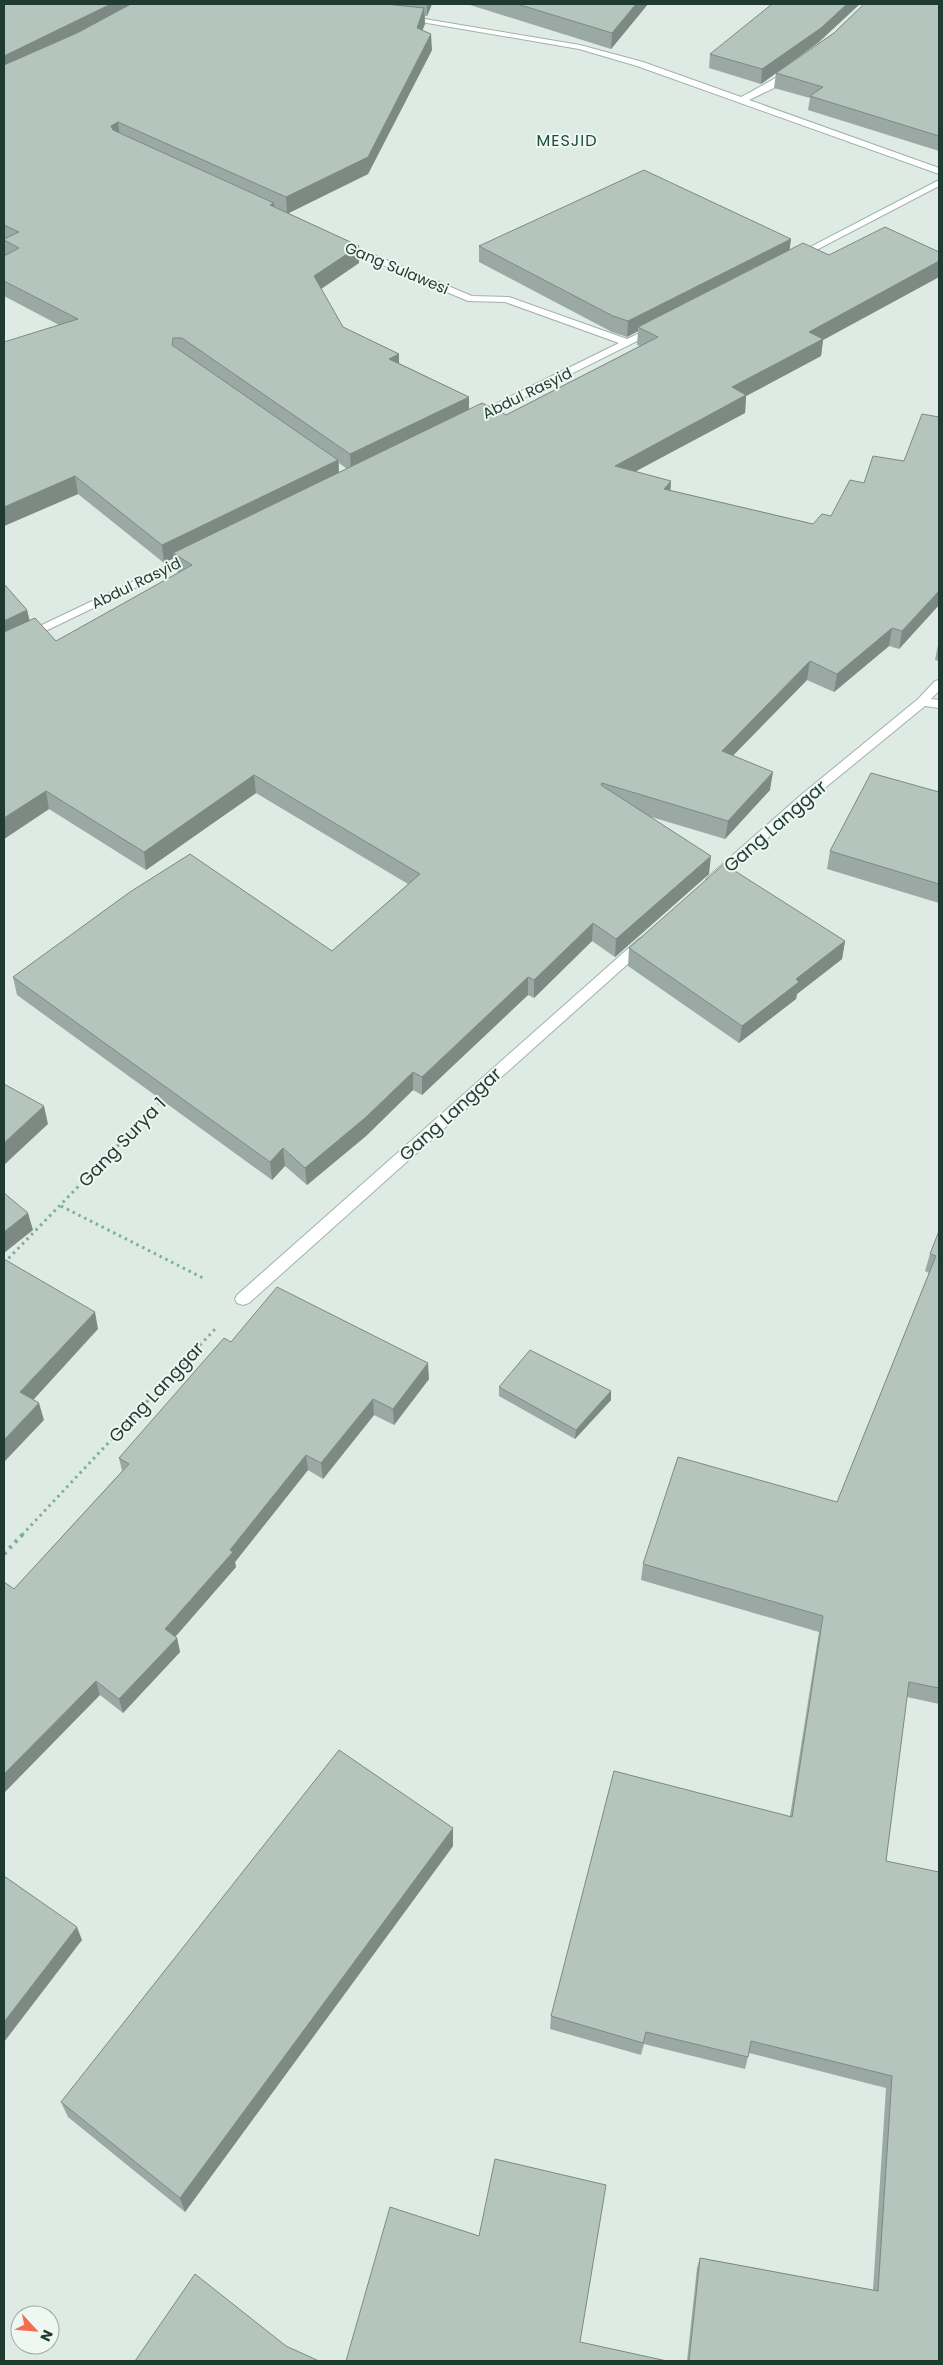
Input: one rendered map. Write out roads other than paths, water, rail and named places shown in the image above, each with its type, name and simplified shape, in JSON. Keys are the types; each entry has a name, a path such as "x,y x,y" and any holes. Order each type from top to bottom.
{"street":[{"path":"397,17 580,47 640,64 939,171"},
{"path":"743,100 771,86 800,64"},
{"path":"784,263 939,183"},
{"name":"Gang Sulawesi","path":"332,240 471,299 506,299 628,343"},
{"name":"Abdul Rasyid","path":"468,422 662,325"},
{"name":"Abdul Rasyid","path":"4,647 200,552"},
{"path":"922,702 939,684"},
{"path":"922,702 939,704"},
{"name":"Gang Langgar","path":"702,890 806,798 922,702"},
{"name":"Gang Langgar","path":"243,1299 658,930"}],"district":[{"name":"MESJID","path":"567,140"}]}
